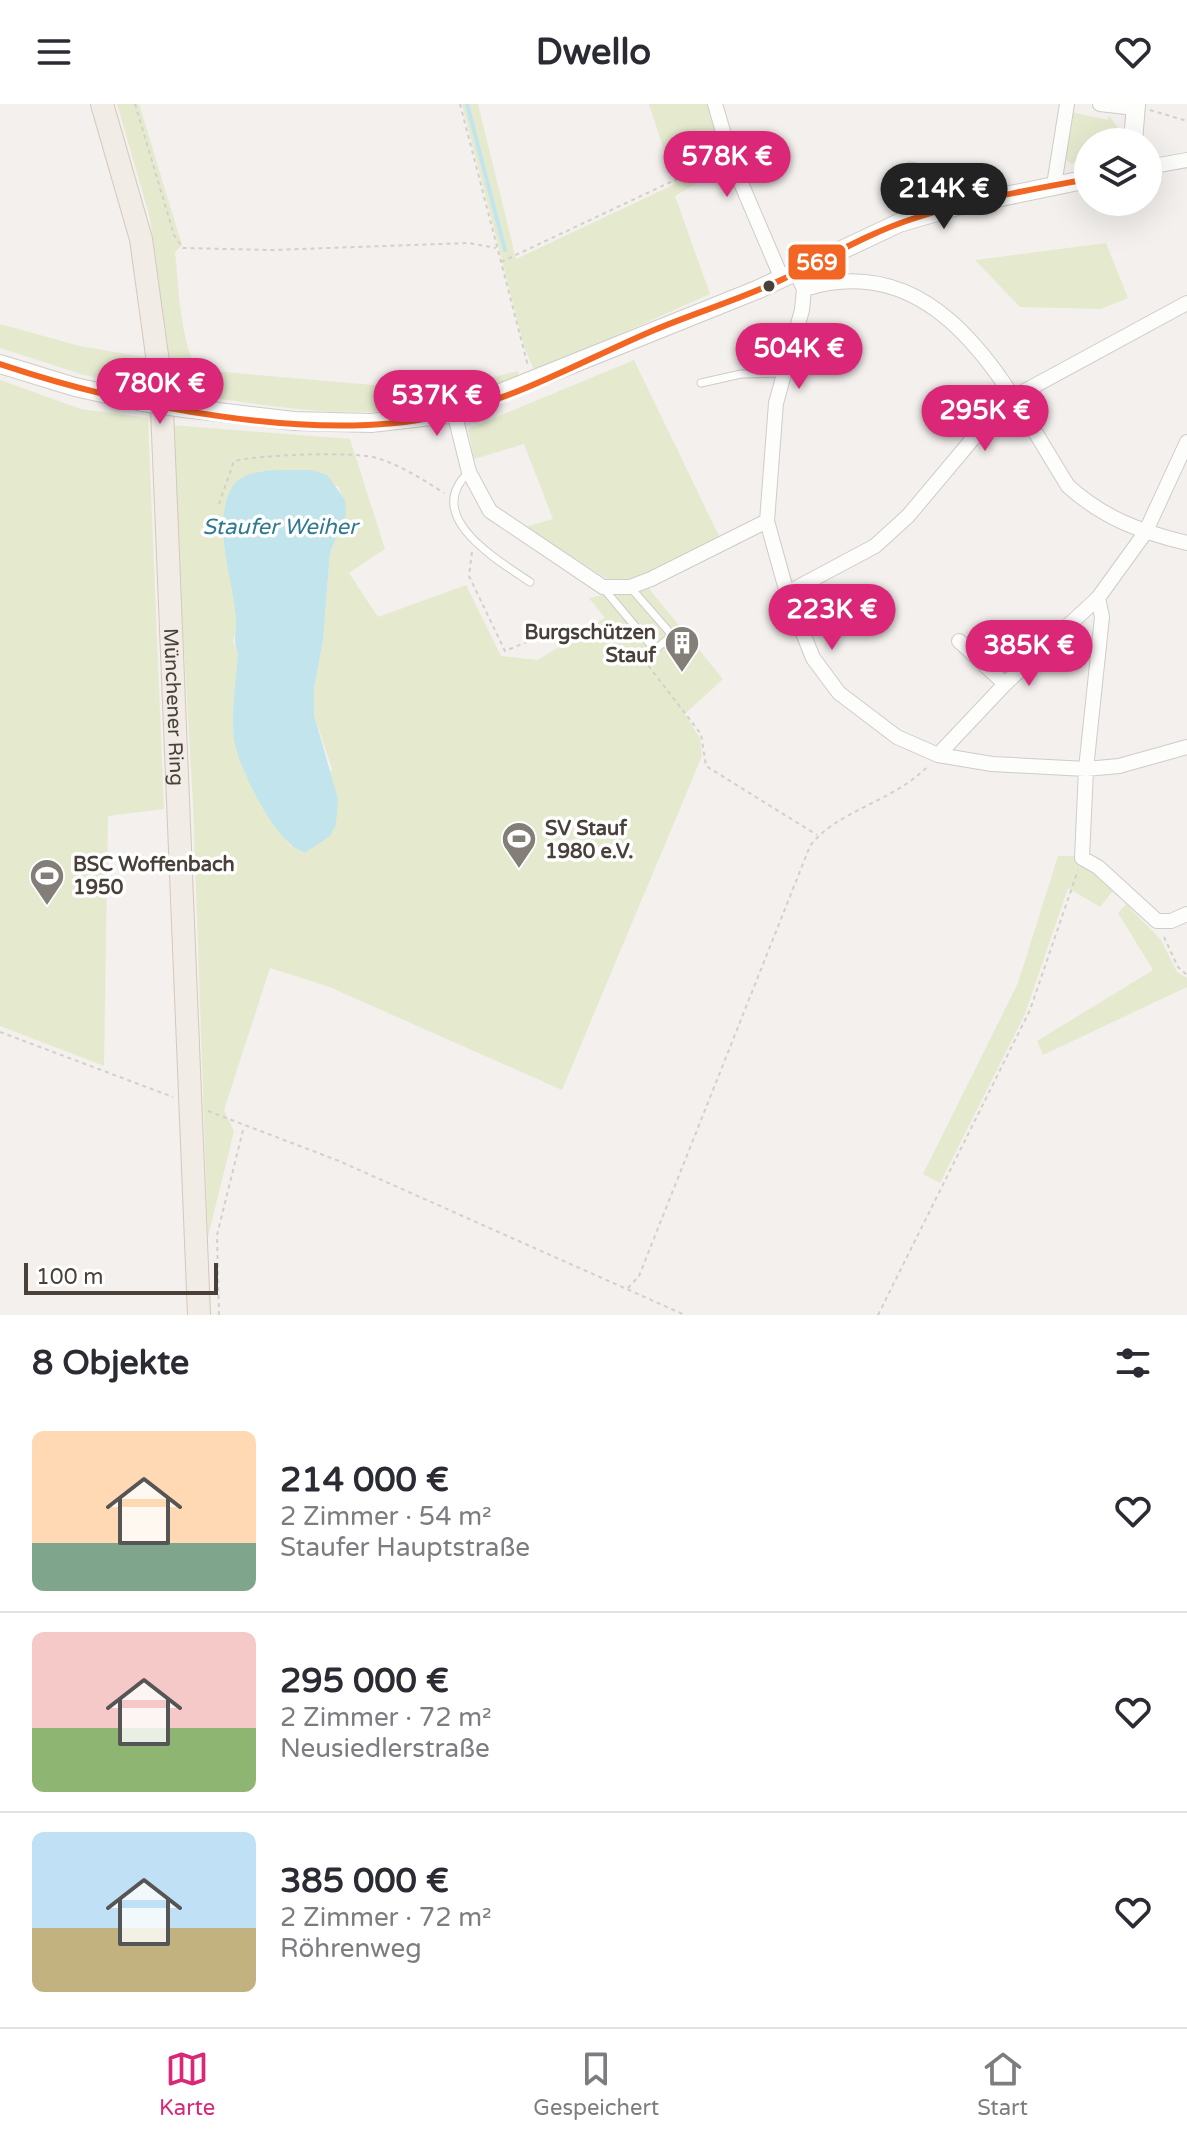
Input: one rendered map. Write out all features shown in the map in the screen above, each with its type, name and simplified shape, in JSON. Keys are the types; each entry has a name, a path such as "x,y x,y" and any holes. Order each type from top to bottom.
{"main road":[{"name":"Münchener Ring","path":"102,104 134,212 158,338 199,1315"}],"street":[{"path":"715,104 732,162 794,280 784,373 776,403 767,521 787,593 813,658 839,693 897,737 938,755 992,764 1086,769 1119,766 1187,747"},
{"path":"1054,185 1067,104"},
{"path":"1100,104 1136,106 1134,128"},
{"path":"1162,164 1187,160"},
{"path":"0,364 75,387 184,408 294,421 411,421 454,412 794,280 899,223 957,206 1074,181"},
{"path":"794,280 884,283 954,322 979,347 1068,486 1105,516 1145,533 1187,543"},
{"path":"787,593 875,546 908,516 981,429 1012,398 1187,303"},
{"path":"454,412 469,472 490,511 603,587 630,587 767,521"},
{"path":"938,755 1005,684 1098,598 1145,533 1187,442"},
{"path":"1098,598 1102,617 1086,769 1082,858 1098,867 1157,921 1171,921 1187,914"},
{"path":"959,641 1005,684"}],"lane":[{"path":"910,166 952,175 957,206"},
{"path":"701,383 741,374 784,373"},
{"path":"469,472 456,484 452,497 474,543 530,582"},
{"path":"603,587 655,650 672,635 630,587"}],"path":[{"path":"135,104 174,235 183,248 272,250 469,243 496,248"},
{"path":"460,104 519,343 534,382"},
{"path":"1136,106 1187,121"},
{"path":"500,263 677,179"},
{"path":"219,504 234,461 255,456 373,457 405,469 452,497"},
{"path":"474,543 469,576 505,651 539,637"},
{"path":"655,650 647,664 701,734 706,766 818,836"},
{"path":"628,1289 639,1276 810,846 818,836 911,784 938,755"},
{"path":"878,1315 1030,1010 1082,858"},
{"path":"1157,921 1178,967 1187,975"},
{"path":"0,1032 339,1161 685,1315"},
{"path":"219,1315 217,1235 244,1125"}],"green space":[{"path":"117,104 139,104 182,245 175,252 182,315 188,349 200,370 385,386 388,395 466,384 518,371 518,379 438,404 361,412 281,407 174,392 150,218"},
{"path":"462,104 478,104 516,259 675,184 649,104 707,104 726,166 675,196 710,294 535,372 524,347"},
{"path":"1071,112 1108,120 1109,116 1118,128 1074,128 1074,163 1064,158"},
{"path":"1106,243 1128,298 1101,309 1020,307 975,260"},
{"path":"0,324 80,346 148,358 147,387 84,375 0,348"},
{"path":"634,360 720,538 641,578 609,580 525,527 553,519 524,444 474,459 468,429"},
{"path":"0,380 81,409 148,418 164,809 108,816 104,1066 0,1026"},
{"path":"171,425 350,439 385,549 349,573 378,617 466,585 501,656 538,660 605,618 589,598 646,585 723,679 685,714 700,738 702,756 562,1090 327,986 270,968 224,1110 234,1131 208,1237 193,804","holes":["274,470 295,471 339,487 346,515 330,552 323,640 314,689 314,715 332,769 291,847 261,805 234,741 238,652 233,642 237,622 225,512 231,495 242,482"]},
{"path":"1058,856 1075,856 1113,891 1100,907 1068,888 1025,1014 940,1183 923,1174 1018,983"},
{"path":"1126,904 1161,940 1177,972 1187,978 1187,987 1043,1055 1037,1041 1153,970 1118,913"}],"water":[{"name":"Staufer Weiher","path":"274,470 312,470 327,475 345,500 346,515 330,552 323,640 314,689 314,715 338,799 336,824 330,836 306,852 295,848 272,823 251,786 234,740 233,708 238,653 223,519 231,489 239,480 250,474"}],"waterway":[{"path":"467,104 505,250"}],"transit line":[{"name":"569","path":"0,364 159,406 276,423 389,423 439,416 521,390 652,331 765,287 895,225 977,201 1074,182"}],"place":[{"name":"Burgschützen Stauf","path":"682,674"},
{"name":"SV Stauf 1980 e.V.","path":"519,870"},
{"name":"BSC Woffenbach 1950","path":"47,907"}]}
